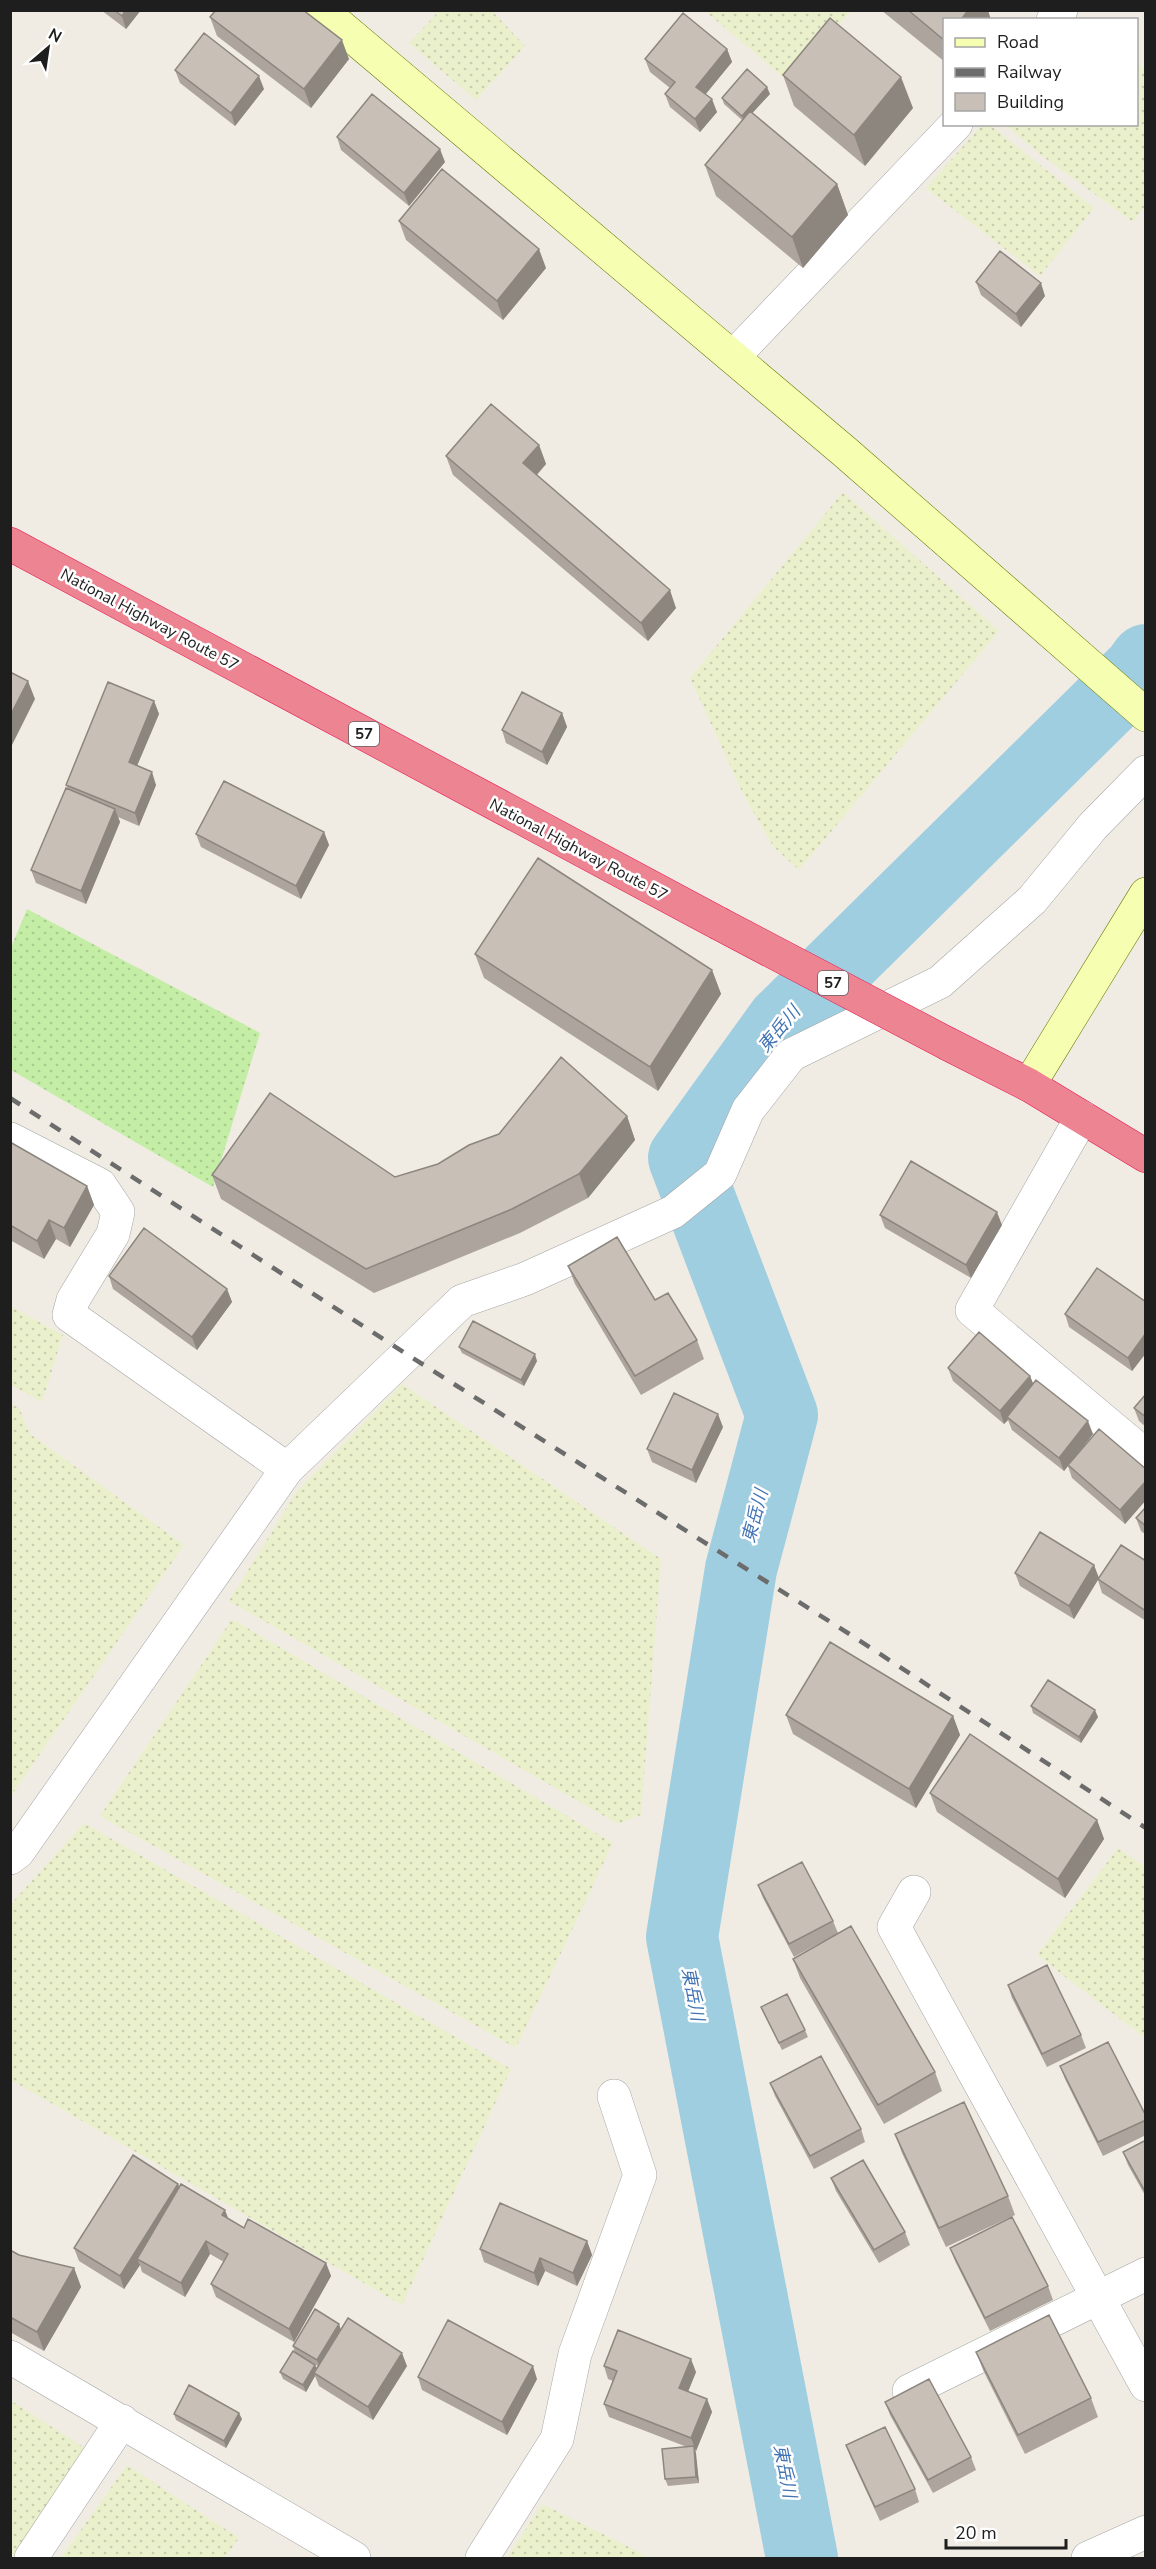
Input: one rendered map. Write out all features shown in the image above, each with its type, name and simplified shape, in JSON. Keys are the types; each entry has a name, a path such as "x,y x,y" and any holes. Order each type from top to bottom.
{"highway":[{"name":"National Highway Route 57","path":"10,544 718,923 1029,1084 1146,1156"}],"street":[{"path":"321,10 733,357 1146,715"},
{"path":"733,357 954,126"},
{"path":"10,1858 37,1824 286,1469 462,1301 525,1279 673,1212 720,1174 748,1110 791,1055 940,982 1032,900 1094,826 1146,772"},
{"path":"1029,1084 1146,894"},
{"path":"1082,1117 972,1310 1146,1456"},
{"path":"10,1138 100,1185 118,1212 113,1234 73,1300 69,1315 286,1469"},
{"path":"914,1893 894,1927 1146,2385"},
{"path":"482,2559 557,2439 575,2354 640,2175 614,2096"},
{"path":"909,2391 1146,2274"},
{"path":"10,2357 354,2559"},
{"path":"31,2559 122,2421"},
{"path":"1088,2559 1146,2532"}],"green space":[{"path":"491,10 525,46 476,100 409,43 439,11"},
{"path":"705,11 851,11 789,82"},
{"path":"1138,64 1145,70 1146,205 1133,222 1041,155 1006,126 1138,126"},
{"path":"981,126 991,126 1094,208 1040,276 926,188"},
{"path":"843,492 999,631 799,870 773,846 745,798 690,678"},
{"path":"27,909 260,1033 213,1187 11,1070 10,950"},
{"path":"10,1306 63,1335 42,1402 11,1385"},
{"path":"402,1384 661,1559 641,1815 618,1824 229,1601 297,1491"},
{"path":"11,1404 19,1408 30,1434 184,1545 11,1796"},
{"path":"232,1619 613,1843 516,2048 100,1816"},
{"path":"84,1823 511,2069 402,2305 11,2080 11,1904"},
{"path":"1118,1848 1145,1867 1145,2038 1037,1955"},
{"path":"10,2400 86,2449 11,2558 10,2558"},
{"path":"127,2465 239,2538 225,2558 61,2558"},
{"path":"542,2504 637,2551 647,2558 507,2558"}],"building":[{"path":"114,10 126,10 122,16"},
{"path":"216,10 303,10 342,40 304,89 210,17"},
{"path":"908,10 968,10 962,18 943,18 943,39"},
{"path":"683,13 727,49 696,87 712,99 695,119 665,94 675,82 645,59"},
{"path":"830,18 901,77 854,135 783,75"},
{"path":"204,33 259,76 231,113 175,70"},
{"path":"747,69 767,87 742,116 722,98"},
{"path":"372,94 440,149 404,193 337,137"},
{"path":"750,111 837,184 792,237 705,165"},
{"path":"442,169 539,249 497,301 399,221"},
{"path":"1000,251 1041,283 1016,314 976,282"},
{"path":"491,404 539,445 523,463 670,590 641,623 446,456"},
{"path":"10,672 28,681 10,716"},
{"path":"108,682 154,701 129,762 152,772 135,813 66,785"},
{"path":"522,692 562,713 542,752 502,730"},
{"path":"224,781 324,832 296,886 196,834"},
{"path":"66,788 115,809 81,891 31,870"},
{"path":"538,858 712,970 650,1067 475,954"},
{"path":"561,1057 627,1116 579,1174 512,1209 366,1269 212,1175 270,1093 395,1177 438,1164 469,1145 499,1134"},
{"path":"10,1142 87,1186 64,1228 49,1220 37,1241 10,1225"},
{"path":"911,1161 997,1212 966,1265 880,1215"},
{"path":"144,1228 227,1289 192,1337 109,1276"},
{"path":"617,1237 655,1300 668,1293 697,1340 635,1376 568,1266"},
{"path":"1097,1268 1146,1302 1146,1333 1128,1358 1065,1314"},
{"path":"473,1321 535,1354 521,1380 459,1347"},
{"path":"979,1332 1030,1376 1000,1411 948,1368"},
{"path":"1036,1380 1088,1421 1059,1458 1007,1417"},
{"path":"674,1393 718,1414 692,1470 647,1449"},
{"path":"1146,1394 1146,1417 1134,1408"},
{"path":"1099,1429 1146,1469 1146,1481 1120,1510 1068,1465"},
{"path":"1146,1507 1146,1526 1136,1518"},
{"path":"1040,1532 1094,1565 1069,1606 1015,1573"},
{"path":"1121,1545 1146,1561 1146,1611 1098,1579"},
{"path":"830,1642 953,1716 909,1789 786,1715"},
{"path":"1048,1680 1095,1710 1079,1737 1031,1706"},
{"path":"970,1734 1097,1820 1058,1879 930,1793"},
{"path":"802,1862 833,1921 789,1944 758,1885"},
{"path":"851,1926 935,2072 878,2105 793,1959"},
{"path":"1047,1965 1081,2035 1042,2054 1008,1985"},
{"path":"787,1994 805,2030 779,2043 761,2007"},
{"path":"1108,2042 1146,2120 1098,2142 1060,2066"},
{"path":"821,2056 861,2129 810,2156 770,2083"},
{"path":"964,2102 1008,2196 939,2228 895,2134"},
{"path":"1146,2140 1146,2193 1123,2152"},
{"path":"133,2155 178,2184 120,2276 74,2248"},
{"path":"863,2160 905,2232 874,2250 831,2178"},
{"path":"181,2184 225,2210 222,2215 244,2228 248,2219 326,2263 289,2329 211,2284 228,2254 206,2241 181,2283 137,2259"},
{"path":"500,2203 587,2241 573,2273 540,2258 534,2273 480,2249"},
{"path":"1012,2217 1048,2286 985,2318 950,2248"},
{"path":"10,2250 19,2255 74,2268 37,2332 10,2317"},
{"path":"315,2309 339,2324 317,2360 293,2346"},
{"path":"1049,2315 1091,2398 1018,2435 976,2352"},
{"path":"348,2318 402,2353 368,2407 314,2373"},
{"path":"448,2320 533,2366 502,2422 418,2377"},
{"path":"618,2330 691,2359 679,2388 707,2399 691,2438 604,2404 617,2371 604,2366"},
{"path":"293,2351 315,2365 303,2385 280,2372"},
{"path":"929,2379 971,2457 928,2480 885,2402"},
{"path":"189,2385 239,2413 224,2441 174,2414"},
{"path":"885,2427 915,2489 875,2507 846,2445"},
{"path":"694,2446 696,2477 665,2479 662,2449"}],"waterway":[{"name":"東岳川","path":"802,2558 682,1937 741,1569 782,1415 684,1158 782,1022 1139,670 1146,660"}],"railway":[{"path":"10,1098 408,1355 851,1635 1146,1828"}]}
